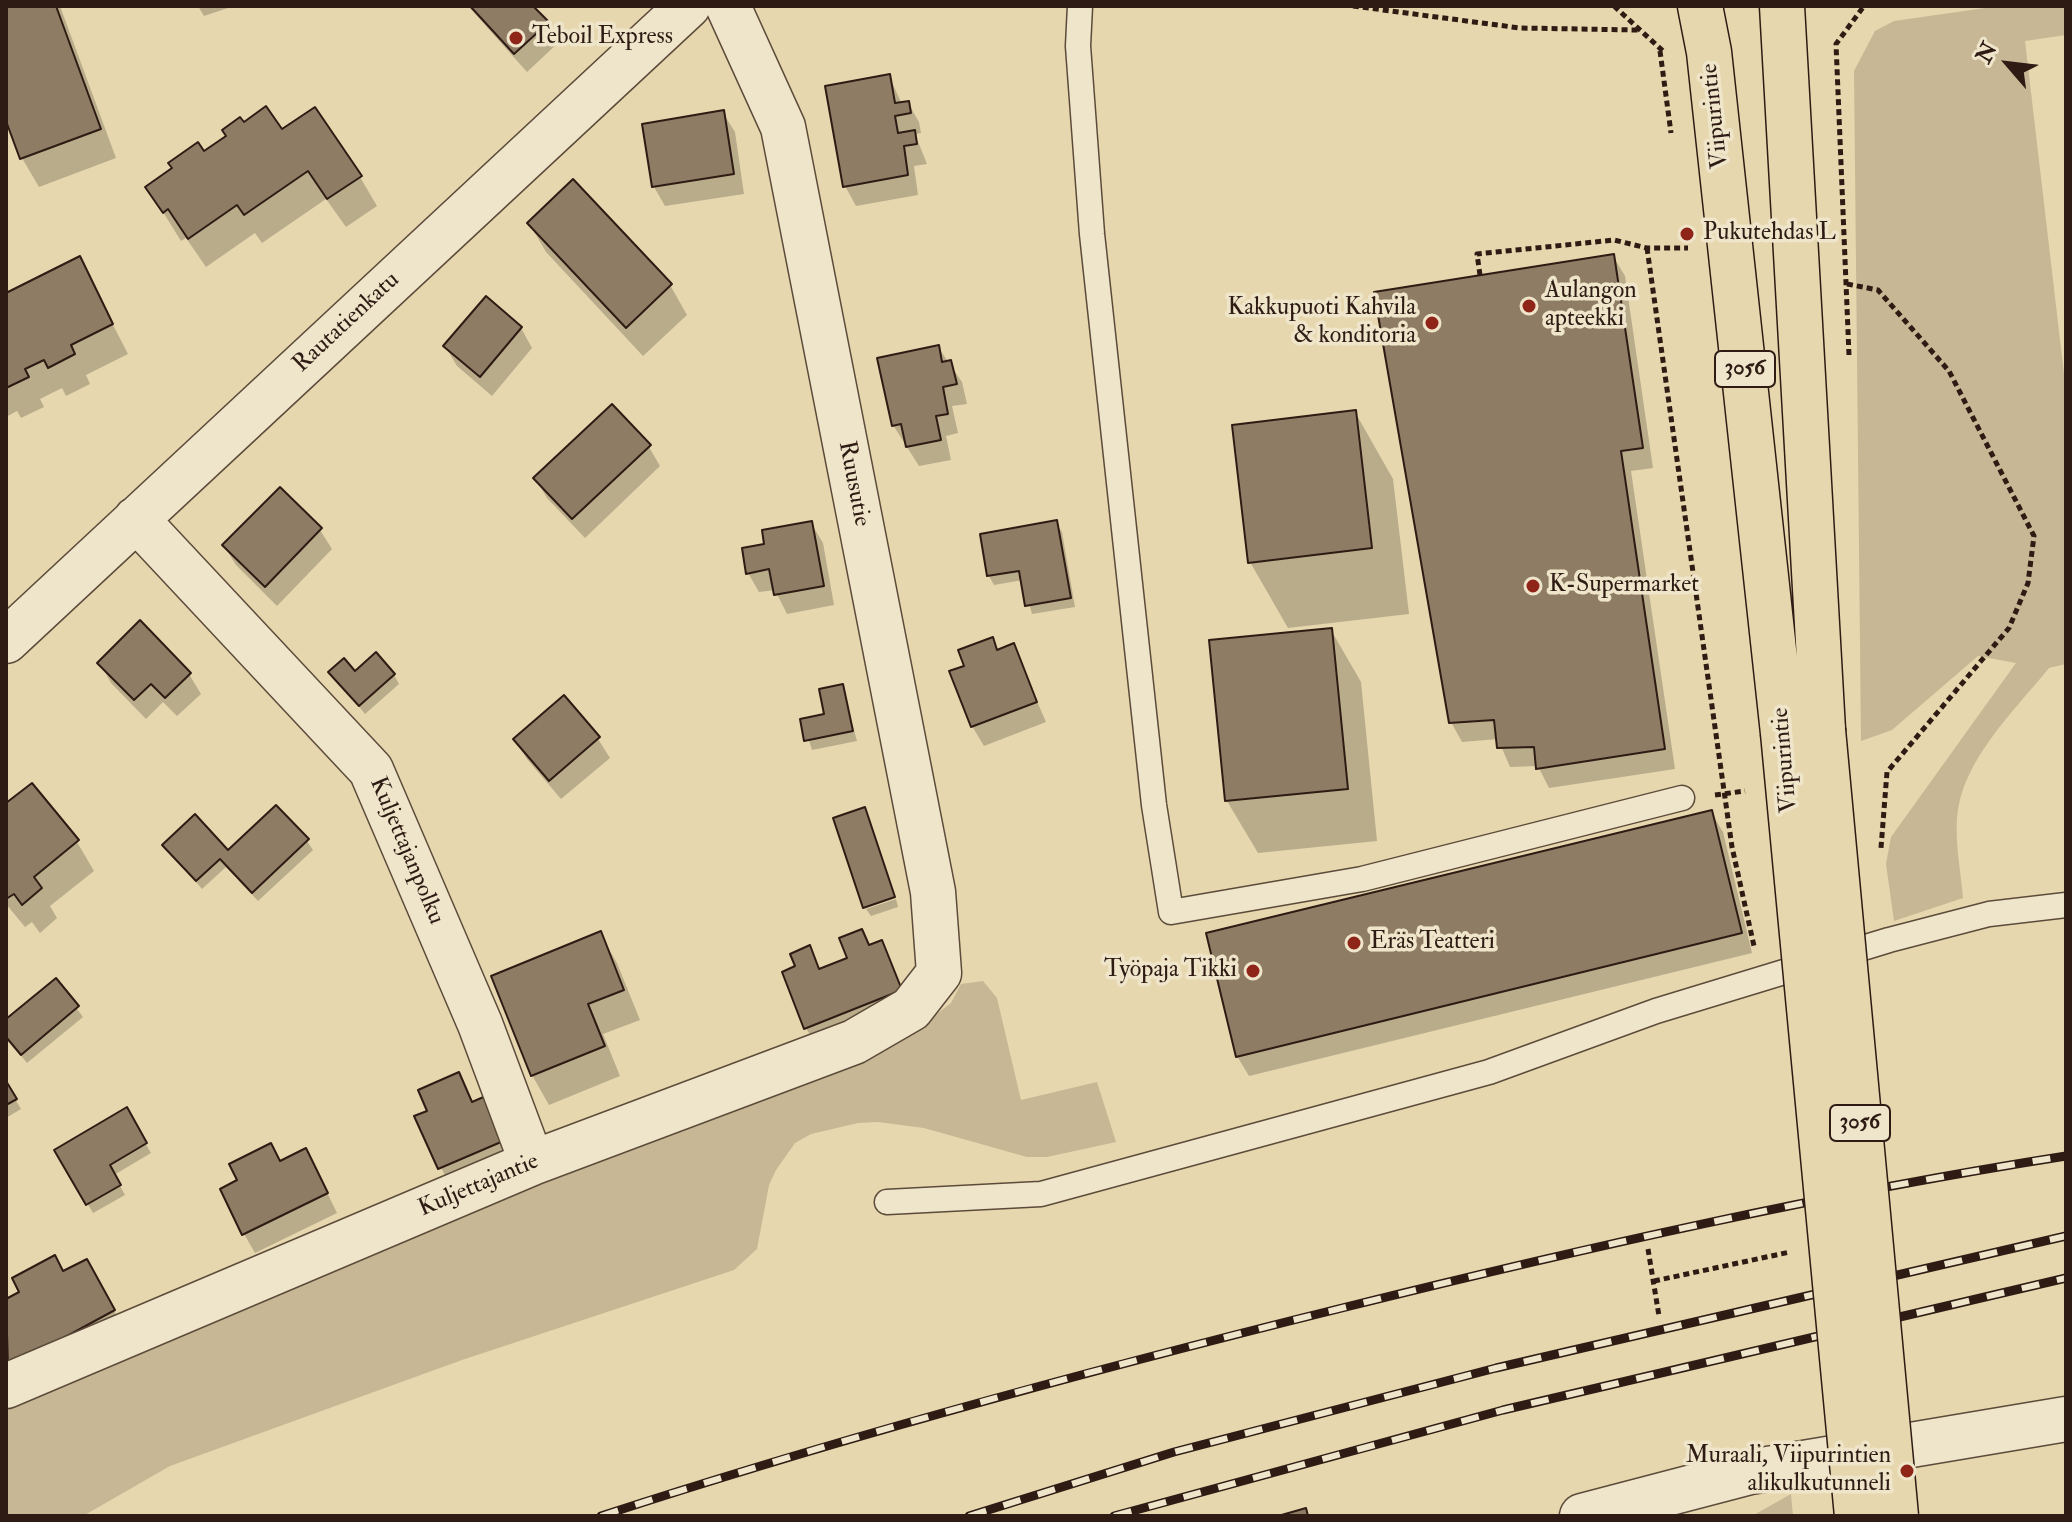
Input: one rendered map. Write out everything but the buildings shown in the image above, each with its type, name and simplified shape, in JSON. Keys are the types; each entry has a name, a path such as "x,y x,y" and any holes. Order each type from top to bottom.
{"main road":[{"name":"Viipurintie","path":"1700,6 1709,52 1803,732 1896,1516"},
{"name":"Viipurintie","path":"1782,6 1803,732 1857,1516"}],"street":[{"name":"Rautatienkatu","path":"6,641 688,6"},
{"name":"Ruusutie","path":"728,6 783,127 933,892 939,973"},
{"name":"Kuljettajanpolku","path":"136,519 371,770 480,1024 532,1163"},
{"name":"Kuljettajantie","path":"6,1386 532,1163 854,1042 911,1009 939,973"},
{"path":"1582,1516 1750,1472 2066,1419"}],"lane":[{"path":"1080,6 1078,46 1092,234 1154,805 1171,912 1362,879 1682,798"},
{"path":"887,1202 1041,1194 1489,1072 1656,1011 1989,914 2066,905"}],"path":[{"path":"1353,6 1520,28 1638,30"},
{"path":"1614,6 1660,51"},
{"path":"1836,44 1864,6"},
{"path":"1480,275 1477,254 1614,240 1647,248 1689,248"},
{"path":"1647,248 1732,847 1761,979"},
{"path":"1847,284 1878,290 1949,371 2034,536 2028,583 2009,628 1887,772 1881,850"},
{"path":"1648,1249 1659,1316"},
{"path":"1654,1281 1779,1255"}],"shaded area":[{"path":"1999,6 2066,6 2066,35 2025,41 2066,391 2066,664 2049,668 1992,737 1968,776 1957,818 1963,898 1894,921 1886,864 1891,837 2016,663 1978,656 1892,730 1861,741 1854,71 1875,31 1894,21"},
{"path":"983,981 997,998 1021,1100 1097,1082 1116,1142 1047,1157 1027,1157 924,1128 878,1122 858,1123 811,1134 795,1143 776,1170 769,1185 757,1249 734,1270 462,1360 170,1466 83,1516 6,1516 6,1403 934,1016 951,1003 961,984"},
{"path":"1791,1494 1793,1516 1752,1516"}],"railway":[{"path":"601,1516 785,1458 971,1405 1346,1307 1704,1224 1884,1187 2066,1156"},
{"path":"969,1516 1174,1452 1496,1368 2066,1236"},
{"path":"1114,1516 1503,1410 2066,1278"}],"place":[{"name":"Teboil Express","path":"516,38"},
{"name":"Pukutehdas L","path":"1687,234"},
{"name":"Aulangon apteekki","path":"1529,306"},
{"name":"Kakkupuoti Kahvila & konditoria","path":"1432,323"},
{"name":"K-Supermarket","path":"1533,586"},
{"name":"Eräs Teatteri","path":"1354,943"},
{"name":"Työpaja Tikki","path":"1253,971"},
{"name":"Muraali, Viipurintien alikulkutunneli","path":"1907,1471"}]}
